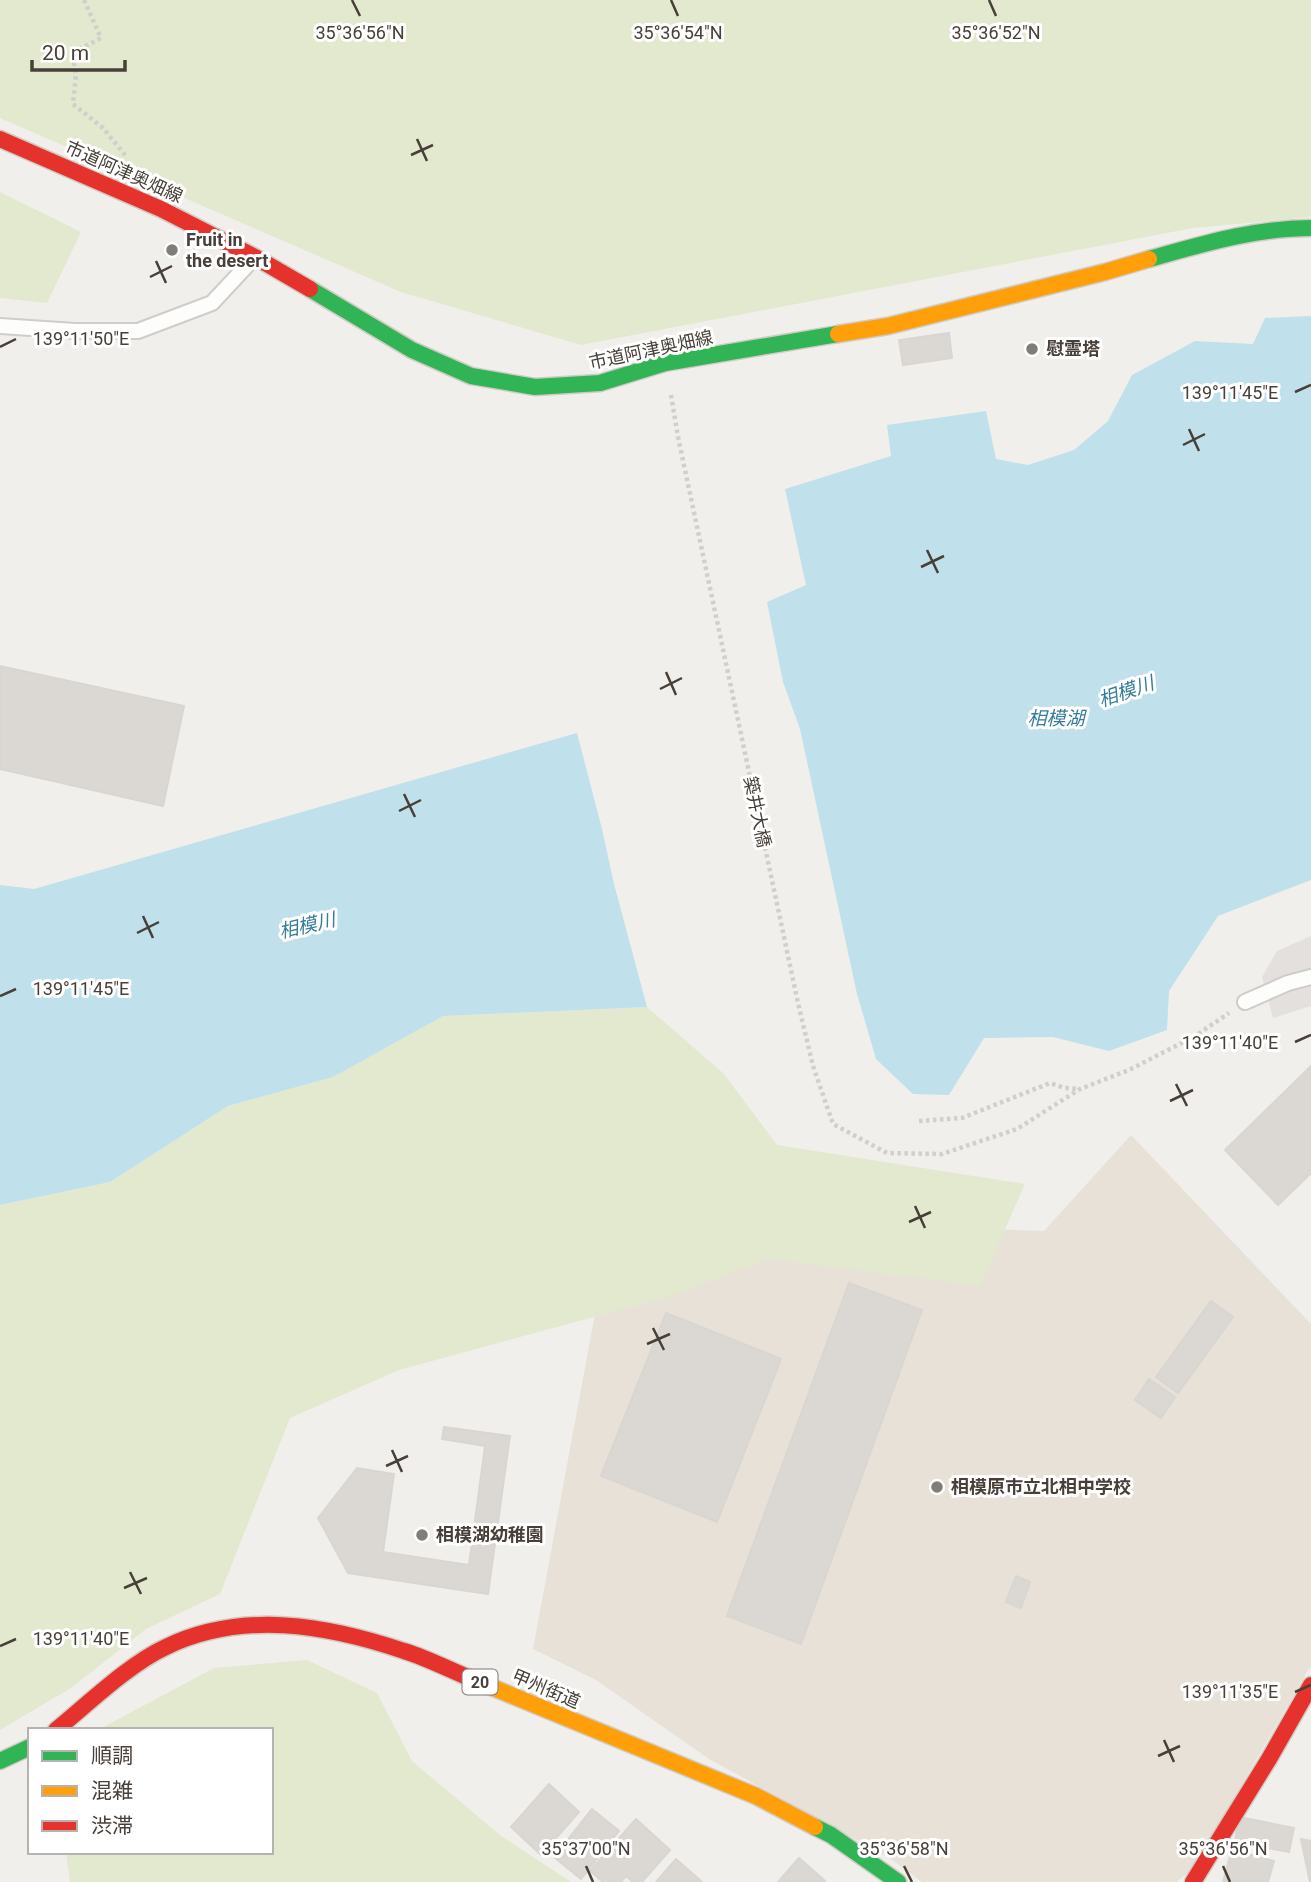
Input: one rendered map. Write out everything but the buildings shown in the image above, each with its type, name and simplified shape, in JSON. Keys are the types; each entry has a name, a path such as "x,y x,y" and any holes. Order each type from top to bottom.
{"main road":[{"name":"市道阿津奥畑線","path":"0,139 161,209 255,257 412,350 471,376 535,387 600,383 665,363 888,326 1105,272 1222,238 1282,228 1311,228"},
{"name":"甲州街道","path":"58,1728 136,1665 165,1647 198,1634 245,1624 291,1625 338,1632 405,1651 756,1796 831,1835 898,1882"},
{"path":"1194,1882 1311,1685"},
{"path":"0,1761 28,1748"}],"lane":[{"path":"0,326 75,331 138,331 212,303 255,257"},
{"path":"1245,1002 1288,983 1311,977"}],"path":[{"path":"84,0 101,38 72,53 76,74 73,104 103,128 126,156"},
{"name":"築井大橋","path":"678,437 795,990 813,1066 833,1124 887,1153 942,1154 1017,1129 1080,1090"},
{"path":"919,1122 962,1118 1050,1083 1080,1090 1129,1070 1195,1036 1245,1002"}],"shaded area":[{"path":"1311,936 1311,1006 1273,1018 1262,977 1277,951"},
{"name":"相模原市立北相中学校","path":"1131,1135 1311,1324 1311,1665 1193,1869 1176,1882 922,1882 891,1859 709,1759 596,1680 533,1649 608,1243 929,1227 1044,1231"}],"green space":[{"path":"0,0 1311,0 1311,217 1193,228 581,345 401,292 0,118"},
{"path":"0,192 81,232 47,303 0,298"},
{"path":"647,1007 724,1074 777,1145 1025,1184 980,1286 769,1259 671,1296 399,1370 290,1418 220,1594 146,1629 71,1688 0,1730 0,1205 110,1182 228,1106 333,1077 443,1016"},
{"path":"307,1660 377,1693 412,1761 501,1836 571,1882 70,1882 66,1854 273,1854 273,1728 102,1728 214,1668"}],"water":[{"name":"相模湖","path":"1311,316 1311,880 1218,916 1169,991 1167,1030 1109,1051 1053,1037 984,1038 949,1095 913,1094 876,1059 857,994 800,729 783,682 767,602 806,585 785,489 891,456 887,425 986,411 996,459 1028,465 1074,450 1108,421 1132,375 1195,341 1253,344 1265,318"},
{"name":"相模川","path":"577,733 647,1007 443,1016 333,1077 228,1106 110,1182 0,1205 0,885 34,889"}],"traffic: fast":[{"path":"1149,259 1249,234 1311,228"},
{"path":"310,289 412,350 471,376 535,387 600,383 665,363 838,334"},
{"path":"0,1761 28,1748"},
{"path":"815,1827 831,1835 898,1882"}],"traffic: slow":[{"path":"838,334 888,326 1149,259"},
{"path":"472,1679 756,1796 815,1827"}],"traffic: jam":[{"path":"0,139 161,209 255,257 310,289"},
{"path":"58,1728 123,1674 152,1654 195,1635 224,1628 285,1625 345,1634 413,1654 472,1679"},
{"path":"1193,1882 1311,1685"}],"place":[{"name":"Fruit in the desert","path":"172,250"},
{"name":"慰霊塔","path":"1032,349"},
{"name":"相模原市立北相中学校","path":"937,1487"},
{"name":"相模湖幼稚園","path":"422,1535"}]}
